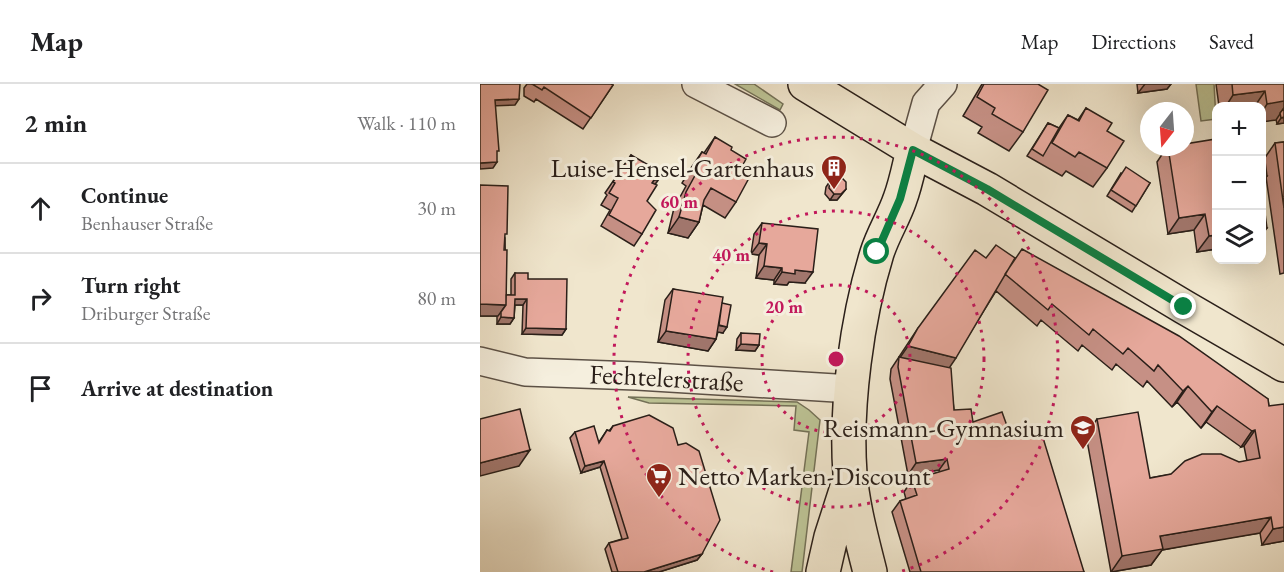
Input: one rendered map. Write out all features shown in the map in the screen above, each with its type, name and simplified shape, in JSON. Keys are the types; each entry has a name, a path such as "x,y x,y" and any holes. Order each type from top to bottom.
{"main road":[{"path":"805,84 913,150 987,189 1284,365"},
{"path":"870,572 858,525 850,477 852,388 861,323 877,252 900,199 913,150"},
{"path":"823,572 831,537 850,477"}],"street":[{"path":"696,84 772,123"},
{"path":"913,150 926,103 943,84"},
{"name":"Fechtelerstraße","path":"480,362 525,372 852,388"}],"green space":[{"path":"735,84 754,84 783,104 780,110"},
{"path":"1196,84 1214,84 1215,102 1212,102 1212,120 1201,121"},
{"path":"628,397 797,402 820,420 802,572 791,572 809,432 794,430 796,406 649,403"}],"building":[{"path":"480,84 520,84 519,99 495,100 499,151 497,151 497,162 480,163"},
{"path":"532,84 613,85 591,118 544,87 542,90"},
{"path":"984,84 1038,84 1048,90 1023,132 992,114 995,108 977,97"},
{"path":"1232,84 1284,84 1284,101 1267,104 1265,91 1233,95"},
{"path":"1086,108 1112,123 1107,131 1124,141 1107,168 1079,152 1075,157 1052,143 1068,115 1079,121"},
{"path":"1284,108 1284,117 1281,118 1280,113"},
{"path":"1048,123 1059,128 1043,156 1032,149"},
{"path":"715,137 746,159 739,172 749,178 736,202 711,188 704,200 699,222 679,217 686,192 698,170 693,167 702,152 706,154"},
{"path":"1212,140 1212,236 1209,236 1205,214 1179,218 1169,156 1194,156 1194,143"},
{"path":"1284,142 1284,208 1275,143"},
{"path":"631,155 650,166 660,167 662,173 659,179 652,183 657,185 647,201 656,210 642,234 609,215 618,198 609,193 615,183 613,182"},
{"path":"1126,167 1150,183 1136,206 1111,190"},
{"path":"836,176 846,182 846,189 841,194 834,194 829,188 830,181"},
{"path":"480,185 508,186 507,234 505,234 504,250 507,250 506,305 480,304"},
{"path":"762,223 818,229 813,272 795,270 795,274 782,272 782,268 764,266 767,244 759,243"},
{"path":"996,245 1015,258 956,358 908,346 918,328 975,250 986,258"},
{"path":"1022,249 1179,336 1268,399 1269,406 1284,404 1284,527 1273,529 1271,517 1160,536 1163,549 1122,556 1097,419 1138,412 1150,478 1171,474 1185,461 1202,454 1221,454 1239,462 1260,458 1255,430 1252,431 1217,406 1212,412 1188,386 1183,391 1158,365 1154,371 1128,348 1123,354 1093,329 1089,335 1052,304 1048,310 1005,274"},
{"path":"515,273 528,273 528,279 567,279 566,329 526,328 527,299 515,299 514,318 501,317 501,312 506,305 506,295 515,295"},
{"path":"673,289 723,297 716,339 666,331"},
{"path":"722,303 731,305 727,327 719,325"},
{"path":"741,333 760,334 759,345 741,344"},
{"path":"899,357 951,368 954,410 971,409 973,422 1002,412 1011,437 1040,428 1084,572 921,572 900,501 917,495 912,480 949,469 947,459 916,463 898,367"},
{"path":"520,409 530,450 480,463 480,419"},
{"name":"Netto Marken-Discount","path":"649,415 673,428 678,445 686,443 699,451 720,520 702,554 644,572 618,572 609,543 628,538 604,461 585,466 575,432 594,426 599,443 607,430 610,431 613,426"}],"place":[{"name":"Luise-Hensel-Gartenhaus","path":"834,191"},
{"name":"Reismann-Gymnasium","path":"1083,451"},
{"name":"Netto Marken-Discount","path":"659,499"}],"route":[{"path":"877,252 900,199 913,150 987,189 1184,307"}]}
